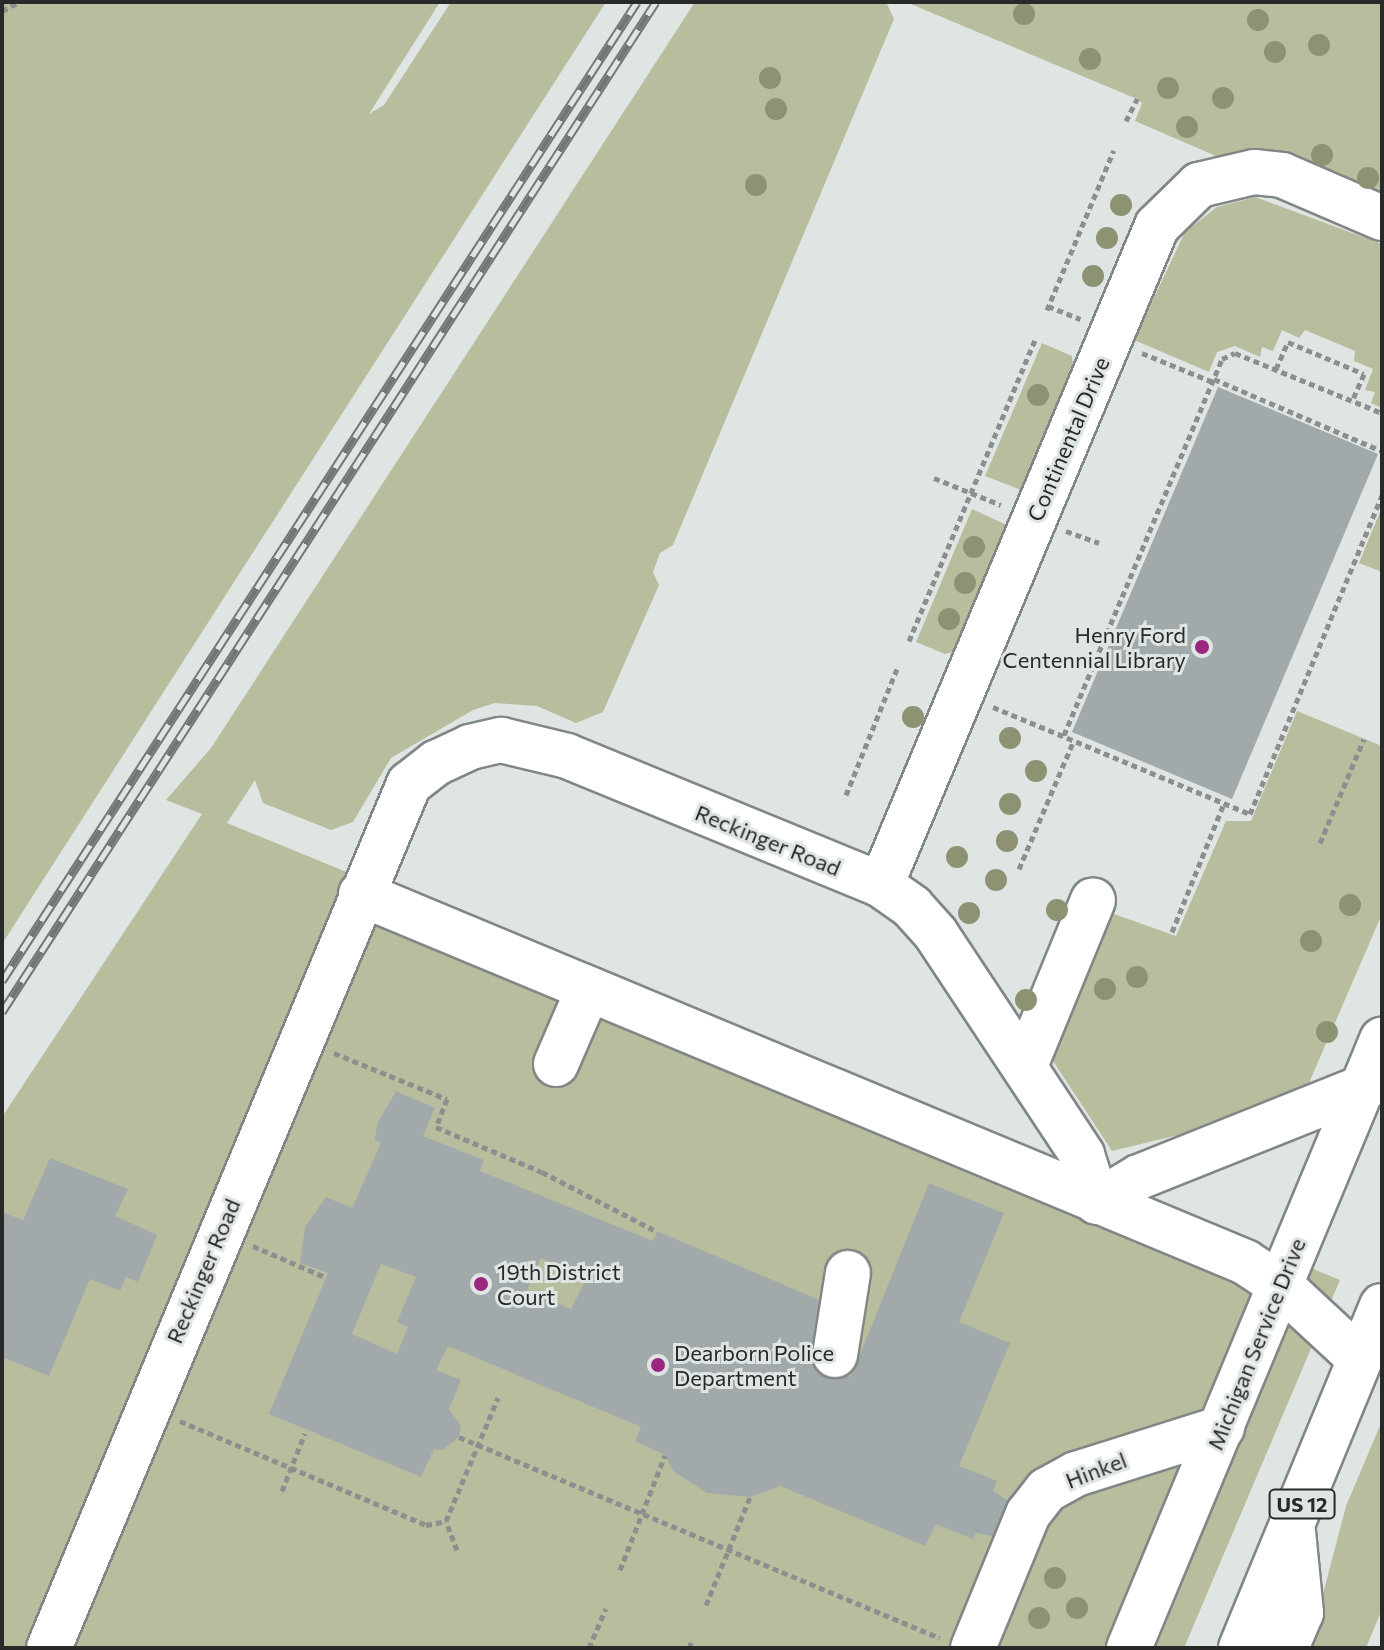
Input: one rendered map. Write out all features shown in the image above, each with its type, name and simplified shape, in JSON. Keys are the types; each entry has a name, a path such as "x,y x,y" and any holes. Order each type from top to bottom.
{"street":[{"name":"Continental Drive","path":"881,885 1157,226 1199,185 1254,172 1282,175 1382,218"},
{"name":"Reckinger Road","path":"49,1648 409,784 436,763 501,740 567,756 881,885 936,934 1082,1155 1097,1202"},
{"path":"361,894 1245,1262 1280,1285 1360,1359"},
{"path":"1025,1066 1093,900"},
{"path":"556,1064 588,990"},
{"name":"Michigan Service Drive","path":"1129,1648 1280,1285 1372,1084 1382,1040"},
{"path":"1097,1202 1139,1177 1372,1084"},
{"path":"835,1355 848,1273"},
{"name":"US 12","path":"1241,1648 1382,1306"},
{"name":"Hinkel","path":"962,1638 1028,1514 1047,1490 1076,1474 1222,1428"},
{"path":"1286,1648 1301,1613 1293,1525"}],"path":[{"path":"2,11 19,2"},
{"path":"1126,121 1137,99"},
{"path":"1093,323 1048,308 1114,150"},
{"path":"909,641 1035,340"},
{"path":"1276,369 1288,342 1351,368 1364,374 1352,401"},
{"path":"1130,348 1382,451"},
{"path":"1064,735 1222,359 1235,353 1382,413"},
{"path":"934,478 1005,506"},
{"path":"981,702 1250,814 1382,495"},
{"path":"1057,527 1099,543"},
{"path":"846,795 897,669"},
{"path":"1320,843 1364,739"},
{"path":"1019,869 1074,740"},
{"path":"1172,932 1224,803"},
{"path":"322,1048 447,1099 436,1127 542,1172 599,1206 654,1230"},
{"path":"241,1241 325,1277"},
{"path":"457,1550 446,1521 498,1398"},
{"path":"169,1417 426,1525 446,1521"},
{"path":"282,1491 305,1433"},
{"path":"459,1437 641,1514 732,1547 944,1640 962,1638"},
{"path":"620,1570 665,1455"},
{"path":"706,1605 750,1497"},
{"path":"589,1648 606,1608"}],"green space":[{"path":"2,2 440,2 369,114 384,105 451,2 606,2 2,944"},
{"path":"695,2 886,2 894,19 673,545 660,553 653,572 659,585 603,712 576,723 537,706 495,703 473,710 391,758 353,822 331,830 263,803 255,780 227,823 1340,1280 1184,1648 2,1648 2,1117 202,814 166,800 211,748"},
{"path":"906,2 1382,2 1382,195 1289,156 1216,156 1135,121 1142,103 1137,99"},
{"path":"1255,197 1382,244 1382,408 1371,403 1375,392 1365,390 1373,369 1354,361 1355,351 1305,330 1299,338 1282,330 1273,351 1262,347 1260,357 1235,346 1217,352 1209,372 1134,340 1185,232 1217,207"},
{"path":"1042,343 1072,356 1073,370 1024,491 985,476"},
{"path":"1382,507 1382,572 1359,563"},
{"path":"972,509 1009,526 956,651 945,654 916,642"},
{"path":"1297,711 1382,746 1382,914 1299,1106 1112,1151 1051,1058 1106,919 1114,914 1176,936 1226,821 1251,821"},
{"path":"1382,1421 1382,1609 1366,1648 1303,1648 1319,1609 1346,1506"}],"building":[{"name":"Henry Ford Centennial Library","path":"1218,387 1378,454 1232,799 1072,732"},
{"name":"Dearborn Police Department","path":"396,1091 435,1108 423,1136 484,1160 480,1171 653,1241 657,1231 836,1307 810,1361 851,1377 929,1183 1004,1213 959,1322 1010,1343 959,1466 997,1481 993,1491 1013,1504 997,1537 976,1533 973,1539 936,1524 925,1546 780,1486 750,1497 707,1493 673,1471 665,1455 635,1441 641,1427 448,1346 436,1370 461,1380 449,1409 461,1426 459,1437 443,1450 434,1449 421,1477 269,1414 328,1273 300,1263 305,1227 326,1197 352,1208 381,1143 375,1140 377,1124","holes":["541,1258 587,1277 571,1309 527,1290","381,1264 416,1277 397,1322 408,1327 397,1354 352,1334"]},
{"path":"50,1158 128,1189 115,1216 157,1235 138,1282 126,1277 120,1291 90,1279 49,1376 2,1357 2,1212 23,1220"}],"railway":[{"path":"2,981 637,2"},
{"path":"2,1012 656,2"}],"place":[{"name":"Henry Ford Centennial Library","path":"1202,647"},
{"name":"19th District Court","path":"481,1284"},
{"name":"Dearborn Police Department","path":"658,1365"}]}
